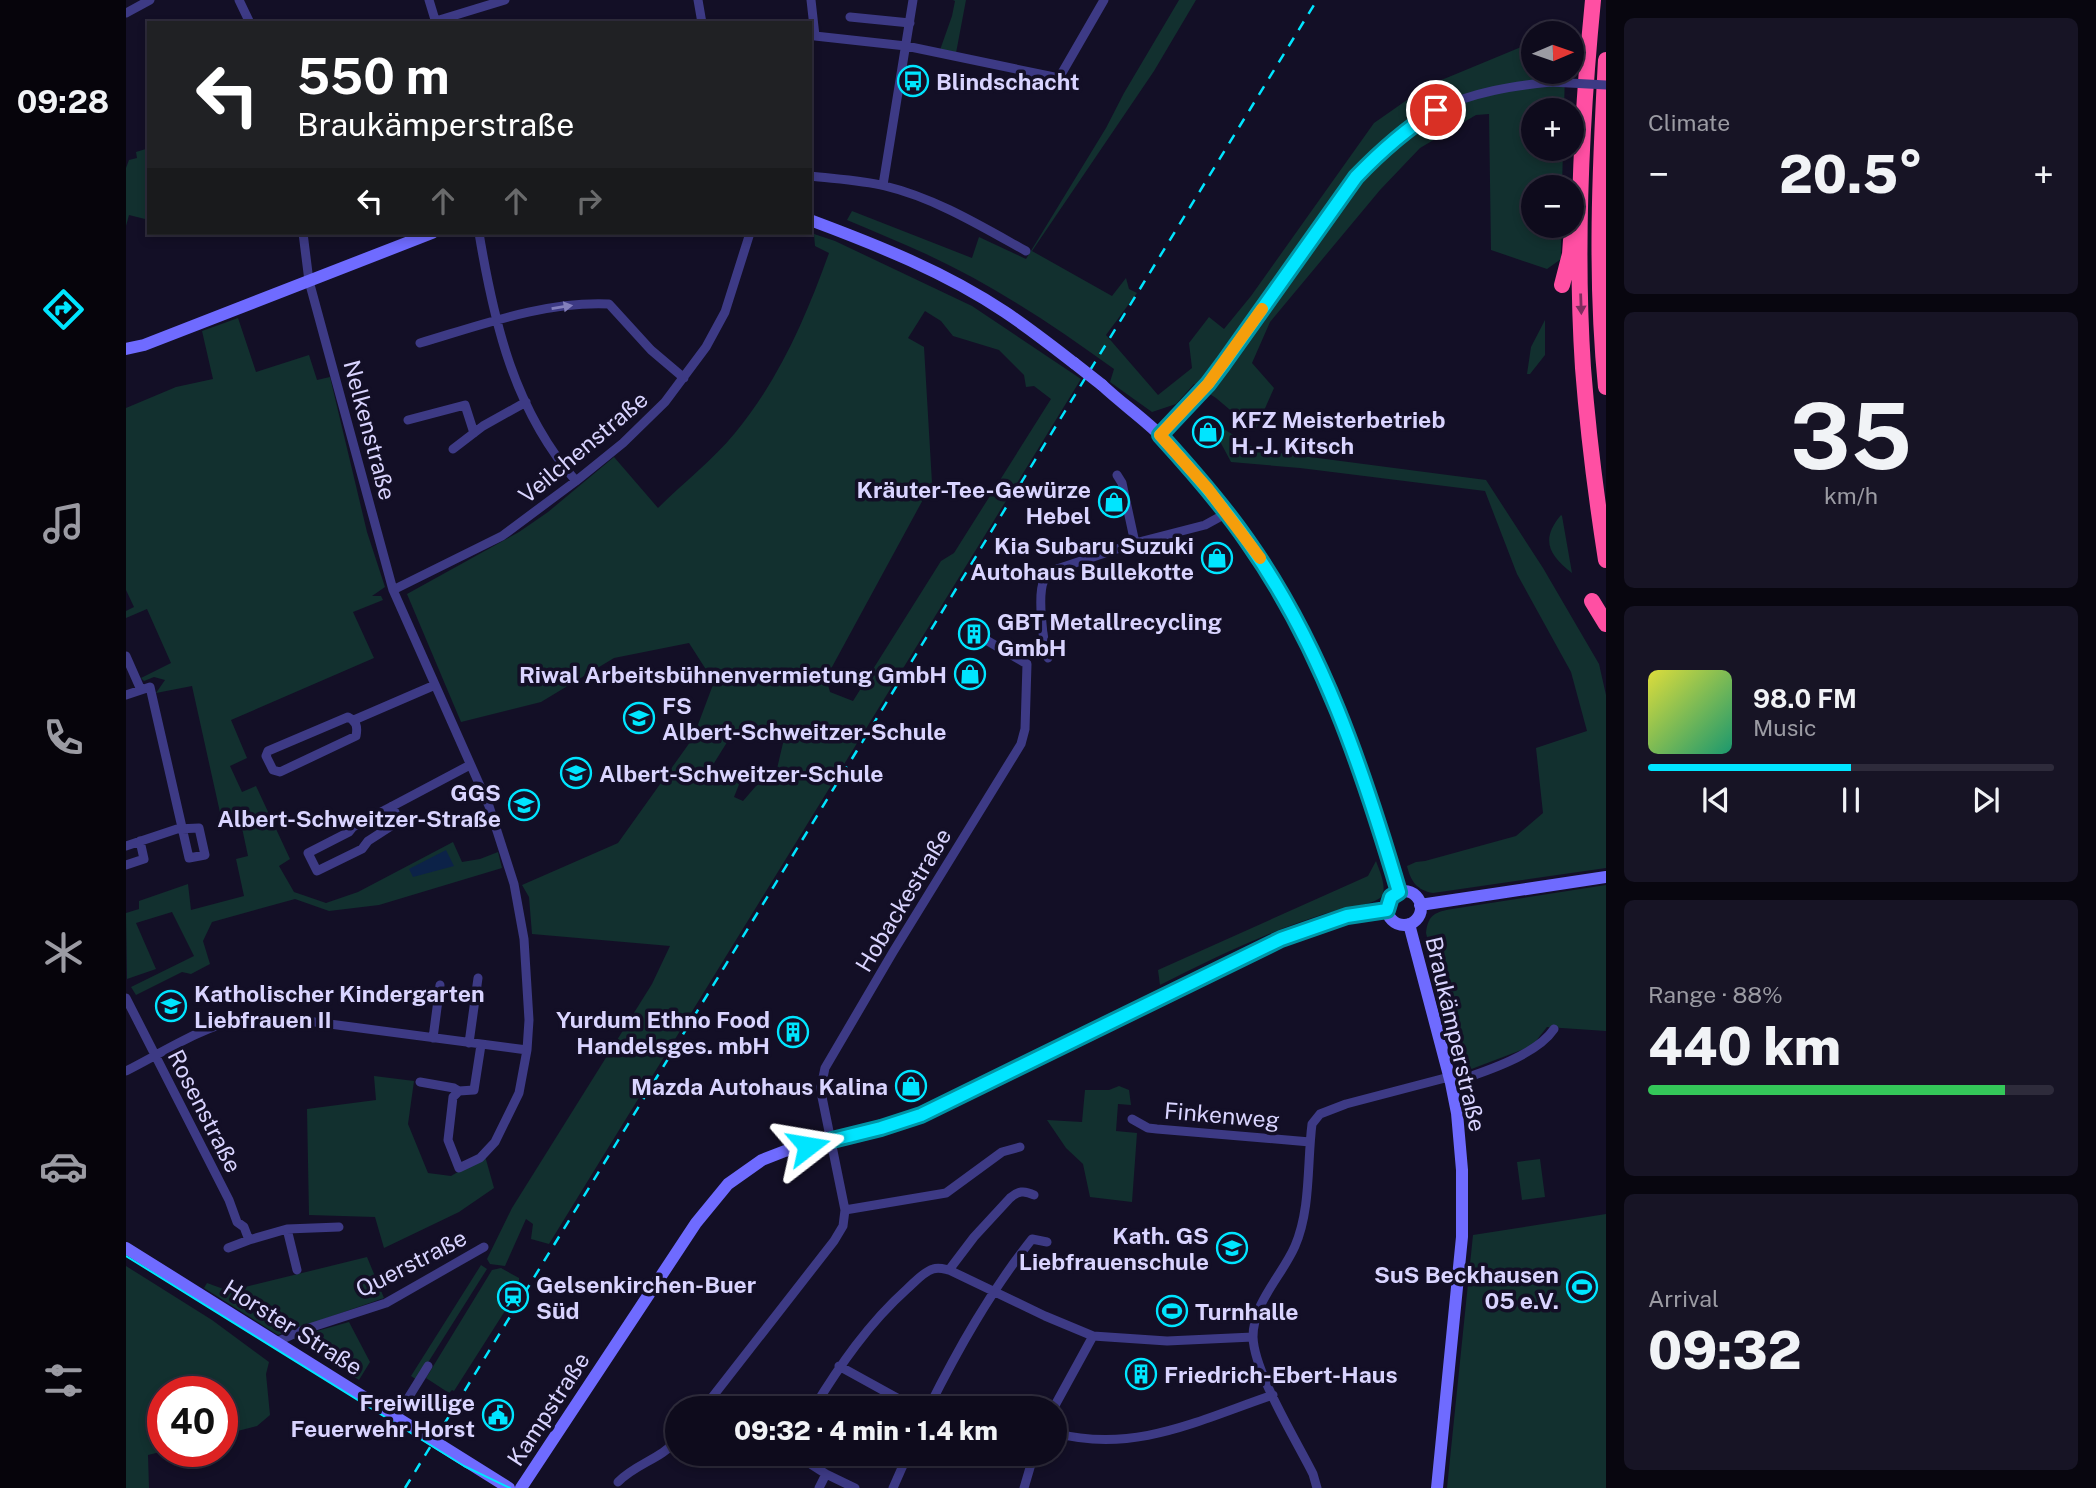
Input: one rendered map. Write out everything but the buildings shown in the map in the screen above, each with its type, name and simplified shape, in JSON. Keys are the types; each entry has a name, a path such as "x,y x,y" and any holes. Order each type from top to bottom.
{"highway":[{"path":"1582,175 1593,0"},
{"path":"1606,60 1599,192 1606,387"},
{"path":"1562,285 1570,254 1571,238"},
{"path":"1580,238 1583,366 1606,559"},
{"path":"1592,601 1606,624"}],"street":[{"path":"126,13 150,0"},
{"path":"239,0 249,21"},
{"path":"429,0 436,21"},
{"path":"439,21 505,0"},
{"path":"698,0 702,21"},
{"path":"811,0 815,36 906,46 1059,78 1104,0"},
{"path":"883,185 914,0"},
{"path":"850,17 910,23"},
{"path":"1160,435 1208,384 1356,177 1409,127 1436,110 1496,89 1551,82 1606,85"},
{"path":"812,177 883,185 940,206 1026,251"},
{"path":"812,221 893,252 971,291 1027,327 1102,385 1160,435 1227,513 1294,615 1319,665 1350,740 1399,892 1391,897 1387,910"},
{"name":"Nelkenstraße","path":"303,235 309,281 393,590 489,806 514,884 524,939 528,987 527,1050 519,1093 495,1142 480,1158 459,1168 448,1140 453,1097 459,1091"},
{"path":"126,349 144,345 427,235"},
{"path":"479,235 495,321 516,381 554,452 576,481"},
{"name":"Veilchenstraße","path":"393,590 502,536 576,481 622,443 665,402 706,347 725,312 749,235"},
{"path":"420,344 495,321 589,303 609,304 651,350 684,377"},
{"path":"453,449 474,432 526,402"},
{"path":"408,420 465,405 474,432"},
{"path":"1116,475 1122,483 1135,543"},
{"path":"1048,657 1044,645 1042,592 1044,578 1051,571 1135,543 1205,525 1227,513"},
{"name":"Hobackestraße","path":"845,1210 822,1097 825,1068 1021,744 1025,729 1027,664 981,637"},
{"path":"126,656 146,689 183,828 126,846"},
{"path":"354,720 358,728 356,736 279,772 273,770 266,756 268,751 348,717 354,720 435,685"},
{"path":"126,695 146,689"},
{"path":"392,806 399,821 368,841 362,849 317,871 308,853 392,806 470,765"},
{"path":"126,865 144,859 140,841"},
{"path":"1420,905 1606,877"},
{"name":"Braukämperstraße","path":"1387,910 1388,916 1397,924 1409,924 1417,918 1420,905 1412,893 1399,892"},
{"name":"Kampstraße","path":"521,1488 713,1199 740,1174 762,1160 785,1152 921,1115 1281,939 1347,916 1387,910"},
{"name":"Braukämperstraße","path":"1409,924 1450,1080 1460,1144 1463,1203 1457,1292 1437,1488"},
{"path":"469,1043 478,978"},
{"path":"433,1038 440,985"},
{"name":"Rosenstraße","path":"126,998 229,1200 237,1222 244,1227 249,1240"},
{"path":"126,1071 215,1027 241,1019 284,1018 527,1050"},
{"path":"1317,1488 1313,1474 1257,1361 1253,1337 1262,1303 1295,1246 1300,1231 1312,1124 1320,1114 1363,1099 1488,1070 1534,1048 1554,1029"},
{"path":"420,1082 459,1091 474,1090 481,1045"},
{"name":"Finkenweg","path":"1132,1119 1148,1128 1310,1142"},
{"path":"714,1395 834,1241 843,1226 845,1210 946,1193 1002,1152 1020,1147"},
{"path":"949,1270 974,1237 1010,1198 1016,1193 1026,1191 1034,1195"},
{"path":"229,1248 287,1229 340,1227"},
{"path":"287,1229 297,1270"},
{"path":"935,1396 979,1314 1002,1278 1032,1239 1047,1242"},
{"name":"Querstraße","path":"276,1342 303,1330 386,1303 484,1247"},
{"name":"Horster Straße","path":"126,1248 509,1488"},
{"path":"821,1396 839,1366 883,1312 930,1269 949,1270 1093,1335 1167,1341 1253,1337"},
{"path":"1060,1396 1093,1335"},
{"path":"397,1416 428,1366"},
{"path":"839,1366 893,1396"},
{"path":"1067,1435 1099,1440 1143,1438 1273,1395"},
{"path":"618,1482 625,1475 665,1452"},
{"path":"814,1466 855,1488"},
{"path":"893,1488 903,1466"},
{"path":"1024,1488 1030,1466"},
{"path":"819,1488 826,1474"}],"green space":[{"path":"953,0 966,0 956,53 940,50 952,16"},
{"path":"1179,0 1196,0 1154,71 1032,251 1112,296 1126,278 1129,289 1137,293 1106,335 1158,395 1192,368 1189,343 1209,317 1224,329 1251,296 1374,123 1427,86 1521,47 1521,84 1565,84 1564,98 1521,98 1521,161 1563,161 1562,175 1521,175 1521,238 1561,238 1561,259 1547,269 1491,250 1489,114 1476,115 1420,148 1380,190 1270,322 1252,363 1274,388 1255,431 1216,398 1194,384 1176,404 1152,412 1110,382 1114,369 1023,307 951,266 847,220 852,211 972,258 979,237 1026,259 1106,128"},
{"path":"147,149 147,220 129,215 126,226 126,168 129,160 137,158 136,152"},
{"path":"814,234 835,241 972,306 1081,379 549,1244 531,1239 533,1224 526,1219 505,1266 490,1264 487,1259 512,1208 652,984 670,946 532,934 529,897 522,885 618,843 693,738 714,682 689,643 614,658 541,702 461,722 407,594 519,532 548,512 614,457 658,508 726,443 765,392 801,324 829,253 815,246","holes":["925,311 941,321 953,336 999,350 1024,375 1026,387 1034,386 1051,399 954,553 941,561 853,701 830,692 826,678 932,483 924,347 908,338","734,731 760,732 783,743 776,773 756,786 743,801 734,797 740,782 727,772 706,776"]},
{"path":"238,318 256,372 309,355 317,380 330,377 367,532 385,587 372,596 381,596 383,600 353,612 374,658 231,720 247,758 230,766 242,792 256,786 290,859 279,866 294,892 326,903 358,892 453,842 462,862 498,852 502,868 379,905 329,911 295,899 212,922 203,941 210,964 191,974 182,972 136,995 131,987 194,956 172,912 136,923 156,969 127,979 126,913 139,909 139,901 188,884 191,910 244,896 236,859 248,856 239,814 221,817 192,686 156,693 165,680 154,677 144,681 141,678 171,663 147,609 126,618 126,611 134,607 126,590 126,408 176,387 213,379 202,331"},
{"path":"1545,320 1545,355 1530,374 1527,374 1531,347"},
{"path":"1208,419 1257,450 1486,480 1543,568 1599,664 1606,695 1606,868 1433,893 1427,892 1413,881 1407,866 1516,836 1543,813 1536,748 1587,731 1571,672 1517,574 1485,491 1231,462"},
{"path":"1561,515 1572,573 1558,560 1550,547 1551,532"},
{"path":"1376,861 1384,889 1377,900 1282,929 1160,985 1158,970 1368,876"},
{"path":"1606,885 1606,1031 1547,1027 1532,1046 1461,1073 1426,933 1431,918 1437,913 1452,909"},
{"path":"374,1076 414,1081 408,1124 428,1173 451,1176 485,1156 494,1188 459,1212 384,1248 375,1217 309,1215 307,1109 376,1100"},
{"path":"1119,1086 1129,1090 1131,1105 1118,1104 1116,1131 1137,1133 1132,1202 1090,1197 1083,1164 1066,1148 1047,1120 1082,1122 1085,1090 1109,1090"},
{"path":"1540,1159 1545,1197 1522,1200 1517,1162"},
{"path":"1606,1214 1606,1488 1447,1488 1473,1235"},
{"path":"367,1257 384,1298 278,1335 204,1288 207,1283 229,1291"},
{"path":"481,1265 487,1269 417,1380 411,1376"},
{"path":"126,1266 212,1320 269,1362 266,1374 270,1415 257,1426 238,1431 238,1376 147,1376 149,1488 126,1488"},
{"path":"501,1268 519,1278 519,1289 454,1391 449,1393 426,1378 492,1270"},
{"path":"349,1322 370,1362 359,1380 292,1338"}],"water":[{"path":"446,850 454,866 413,877 409,869"}],"tram line":[{"path":"126,1256 464,1466 510,1488"}],"railway":[{"path":"405,1488 1317,0"}],"slow traffic":[{"path":"1260,558 1208,489 1160,435 1208,384 1262,309"}],"place":[{"name":"Blindschacht","path":"913,81"},
{"name":"KFZ Meisterbetrieb H.-J. Kitsch","path":"1208,432"},
{"name":"Kräuter-Tee-Gewürze Hebel","path":"1114,502"},
{"name":"Kia Subaru Suzuki Autohaus Bullekotte","path":"1217,558"},
{"name":"GBT Metallrecycling GmbH","path":"974,634"},
{"name":"Riwal Arbeitsbühnenvermietung GmbH","path":"970,674"},
{"name":"FS Albert-Schweitzer-Schule","path":"639,718"},
{"name":"Albert-Schweitzer-Schule","path":"576,773"},
{"name":"GGS Albert-Schweitzer-Straße","path":"524,805"},
{"name":"Katholischer Kindergarten Liebfrauen II","path":"171,1006"},
{"name":"Yurdum Ethno Food Handelsges. mbH","path":"793,1032"},
{"name":"Mazda Autohaus Kalina","path":"911,1086"},
{"name":"Kath. GS Liebfrauenschule","path":"1232,1248"},
{"name":"SuS Beckhausen 05 e.V.","path":"1582,1287"},
{"name":"Gelsenkirchen-Buer Süd","path":"513,1297"},
{"name":"Turnhalle","path":"1172,1311"},
{"name":"Friedrich-Ebert-Haus","path":"1141,1374"},
{"name":"Freiwillige Feuerwehr Horst","path":"498,1415"}],"route":[{"path":"808,1146 921,1115 1281,939 1347,916 1387,910 1391,897 1399,892 1350,740 1319,665 1294,615 1248,541 1208,489 1160,435 1208,384 1356,177 1409,127 1436,110"}]}
